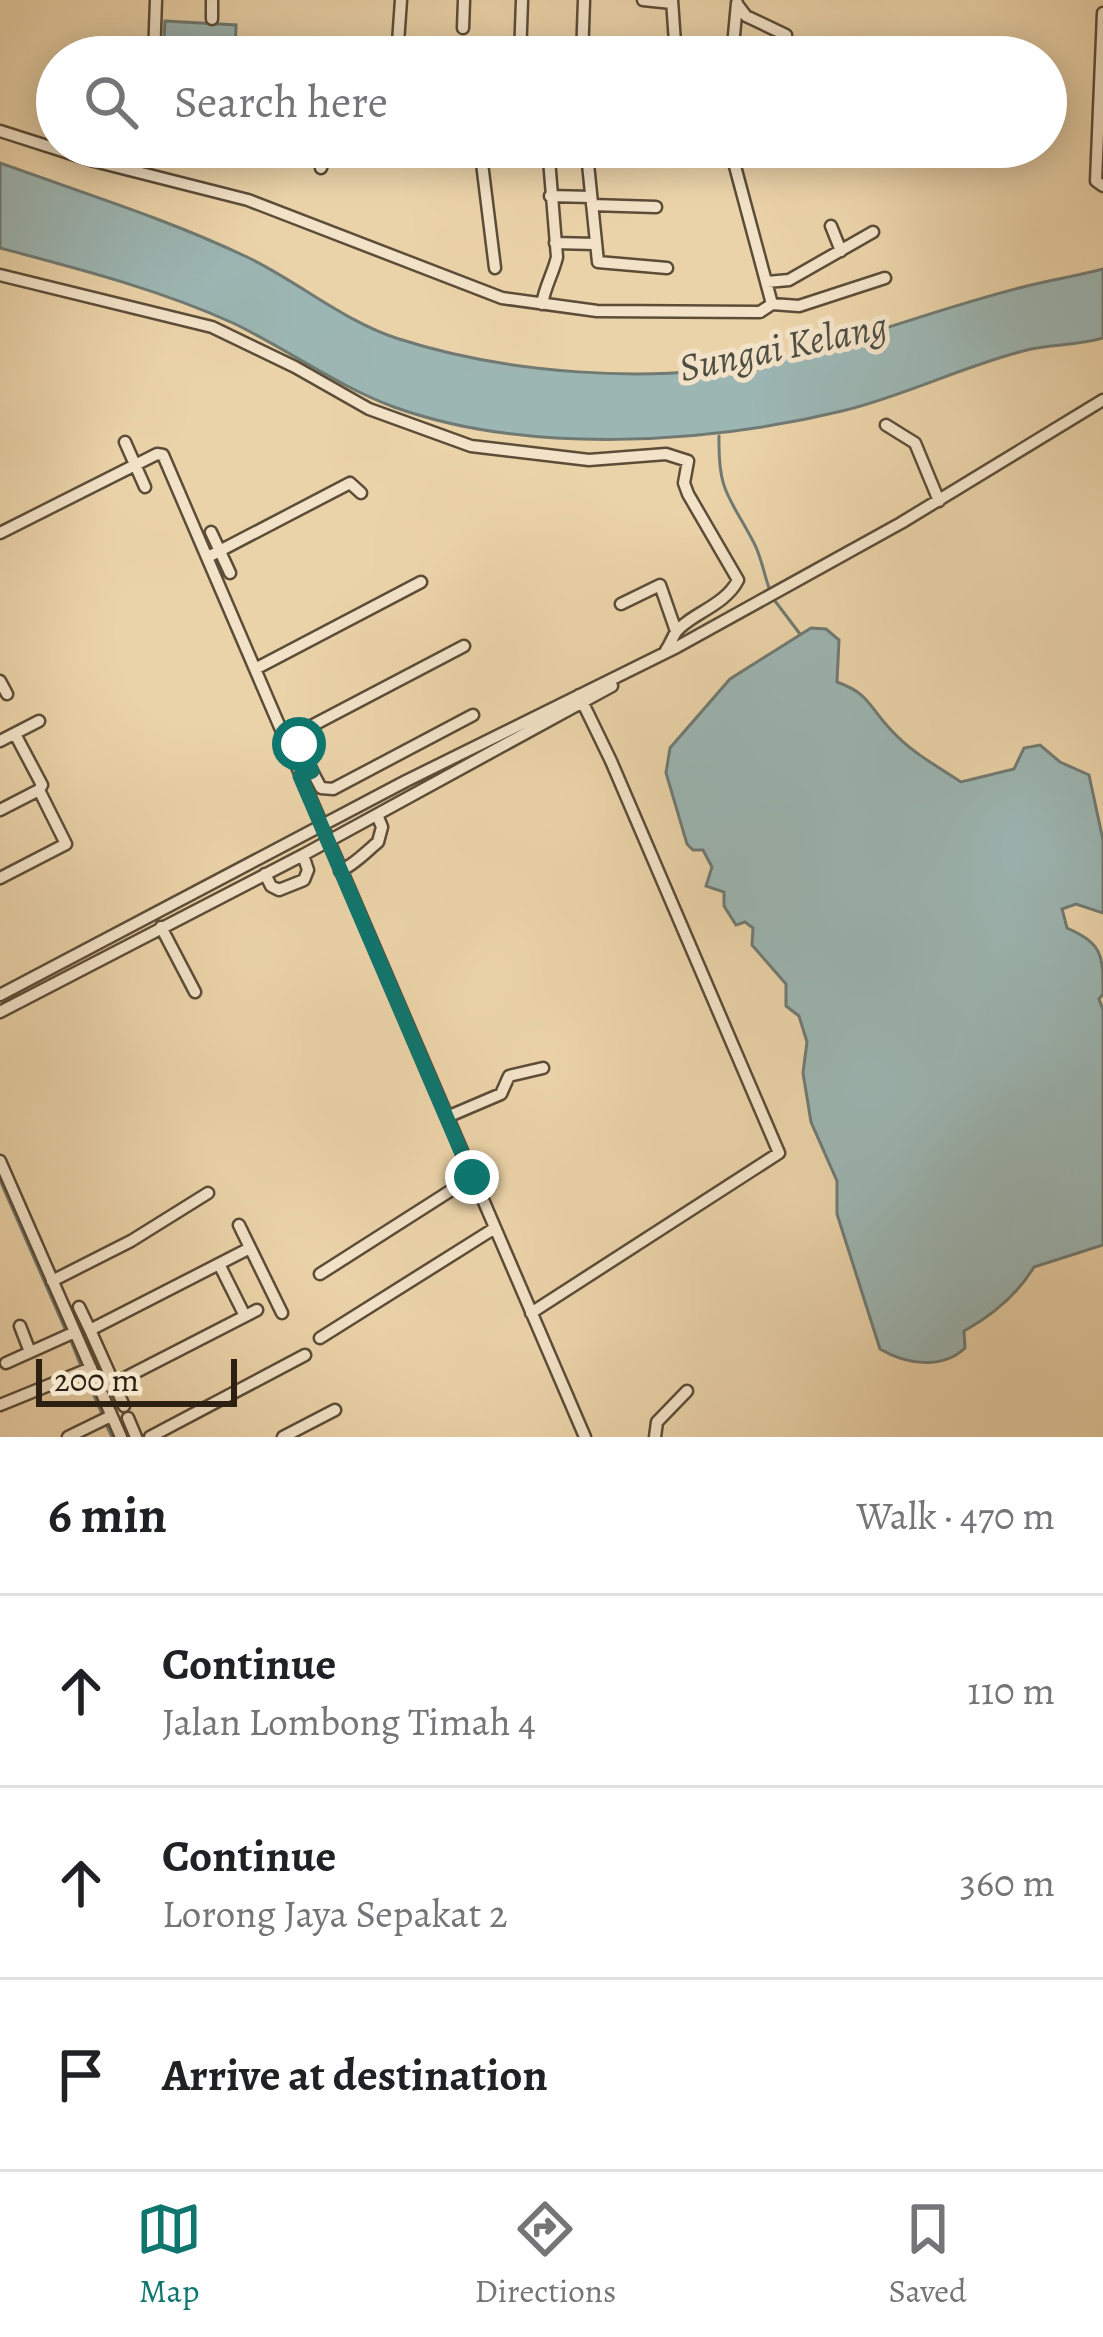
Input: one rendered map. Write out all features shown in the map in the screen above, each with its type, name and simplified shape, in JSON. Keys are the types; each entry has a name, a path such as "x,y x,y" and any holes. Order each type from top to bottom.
{"street":[{"path":"155,36 156,0"},
{"path":"212,0 212,20"},
{"path":"398,36 401,0"},
{"path":"463,28 464,0"},
{"path":"521,36 522,0"},
{"path":"583,36 584,0"},
{"path":"644,0 672,2 674,36"},
{"path":"738,2 746,16 786,35"},
{"path":"734,36 738,2"},
{"path":"1103,13 1096,181 1103,185"},
{"path":"0,131 36,142"},
{"path":"122,168 248,200 485,292 542,304 597,311 760,312 772,304 799,306 885,278"},
{"path":"483,168 495,268"},
{"path":"542,304 557,256 549,168"},
{"path":"588,168 596,257 603,264 667,268"},
{"path":"736,168 772,304"},
{"path":"550,196 656,208"},
{"path":"831,226 841,251"},
{"path":"767,282 781,284 873,232"},
{"path":"555,242 595,244"},
{"path":"0,275 212,327 368,409 471,446 589,460 665,454 688,461 684,483 688,494 738,580 705,614 676,631 664,653"},
{"path":"0,995 321,826 581,699 939,501 1103,400"},
{"path":"886,425 915,443 939,501"},
{"path":"124,442 145,487"},
{"path":"0,533 134,464 163,455 214,554 257,668 306,774 321,788 333,789 473,715"},
{"path":"214,554 350,483 362,493"},
{"path":"211,532 214,554 230,573"},
{"path":"257,668 421,582"},
{"path":"621,604 659,585 676,631"},
{"path":"464,646 300,732 299,744 327,841 585,1437"},
{"path":"0,1012 303,855 676,647"},
{"path":"0,680 7,694"},
{"path":"531,1313 779,1153 581,699"},
{"path":"0,741 39,721"},
{"path":"0,810 42,785 15,734"},
{"path":"0,878 66,844 39,790"},
{"path":"340,871 378,842 382,827 377,815"},
{"path":"265,874 279,890 304,880 308,870 303,855"},
{"path":"161,927 195,992"},
{"path":"447,1118 501,1094 509,1076 543,1068"},
{"path":"0,1161 121,1437"},
{"path":"320,1274 472,1177"},
{"path":"52,1281 131,1241 208,1193"},
{"path":"239,1225 282,1312"},
{"path":"320,1338 494,1228"},
{"path":"89,1330 250,1248"},
{"path":"101,1390 251,1313 219,1264"},
{"path":"79,1307 136,1437"},
{"path":"20,1326 30,1352"},
{"path":"6,1363 75,1332"},
{"path":"150,1437 305,1354"},
{"path":"0,1405 91,1368"},
{"path":"655,1437 657,1422 687,1391"},
{"path":"284,1437 334,1410"},
{"path":"68,1437 111,1416"}],"water":[{"path":"165,21 236,25 236,36 164,36"},
{"path":"0,163 217,243 379,331 485,360 626,374 718,369 793,355 990,296 1103,269 1103,338 1023,351 842,411 733,431 617,439 501,433 394,407 205,311 0,248"},
{"path":"811,628 826,629 839,640 837,682 863,697 907,746 961,782 1014,769 1024,748 1040,745 1060,762 1089,775 1103,840 1103,913 1076,904 1062,909 1067,928 1094,946 1102,969 1103,1245 1034,1267 1004,1303 964,1331 965,1348 935,1362 912,1361 880,1349 837,1214 837,1181 811,1122 803,1073 807,1042 799,1016 786,1006 786,984 752,945 753,928 745,922 736,925 724,906 724,892 706,886 712,867 703,850 687,844 666,773 670,748 730,679"}],"waterway":[{"path":"719,436 723,482 756,548 769,588"},
{"path":"772,597 800,634"},
{"path":"0,1180 66,1331"},
{"path":"71,1341 81,1366"},
{"path":"86,1377 102,1414"},
{"path":"106,1424 112,1437"}],"route":[{"path":"299,744 312,771 300,776 472,1177"}],"water label":[{"name":"Sungai Kelang","path":"783,346"}]}
